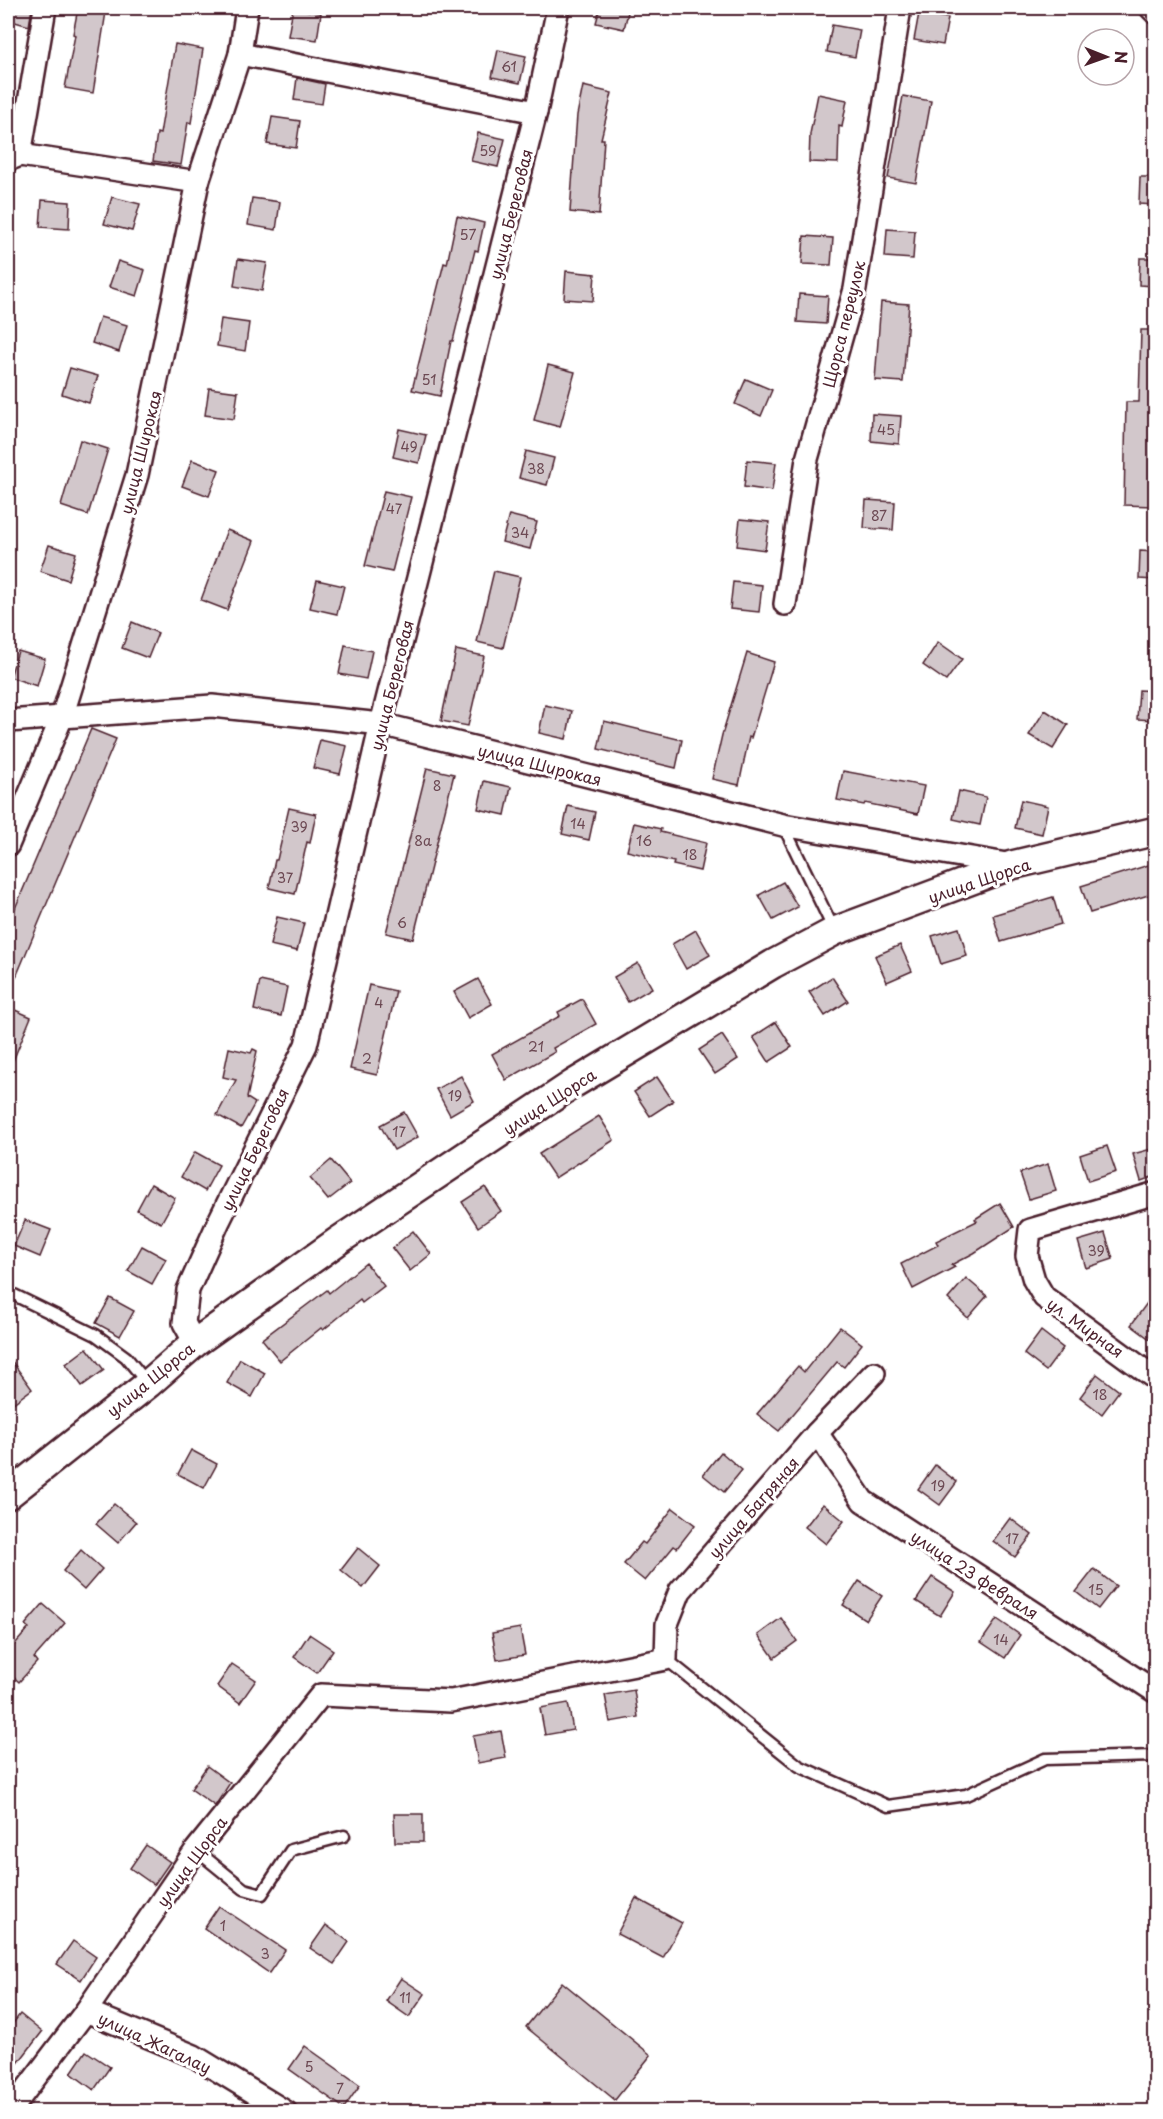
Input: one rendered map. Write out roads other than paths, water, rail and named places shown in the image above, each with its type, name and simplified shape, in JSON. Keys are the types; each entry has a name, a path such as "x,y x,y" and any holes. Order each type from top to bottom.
{"street":[{"path":"45,8 14,158 198,182"},
{"name":"улица Широкая","path":"8,845 62,717 137,475 198,182 240,54 247,8"},
{"name":"улица Береговая","path":"195,1343 184,1323 188,1290 219,1221 306,1045 381,724 536,112 558,8"},
{"name":"Щорса переулок","path":"785,604 807,459 855,290 900,8"},
{"path":"1151,8 1155,13"},
{"path":"240,54 536,112"},
{"name":"улица Широкая","path":"8,721 212,706 381,724 783,825 1012,866"},
{"name":"улица Щорса","path":"8,1495 148,1384 195,1343 338,1241 573,1084 773,964 835,932 1012,866 1155,831"},
{"name":"ул. Мирная","path":"1155,1193 1030,1230 1027,1256 1034,1280 1044,1298 1155,1379"},
{"name":"улица Багряная","path":"666,1659 667,1624 680,1591 817,1433 874,1373"},
{"name":"улица 23 февраля","path":"817,1433 863,1501 1155,1692"},
{"name":"улица Щорса","path":"13,2107 86,2011 196,1850 321,1695 451,1701 666,1659"},
{"name":"улица Жагалау","path":"86,2011 194,2056 286,2112"}],"lane":[{"path":"783,825 835,932"},
{"path":"8,1292 96,1335 126,1357 148,1384"},
{"path":"666,1659 799,1766 888,1806 966,1795 1045,1759 1155,1756"},
{"path":"196,1850 244,1889 262,1894 291,1850 344,1836"}]}
